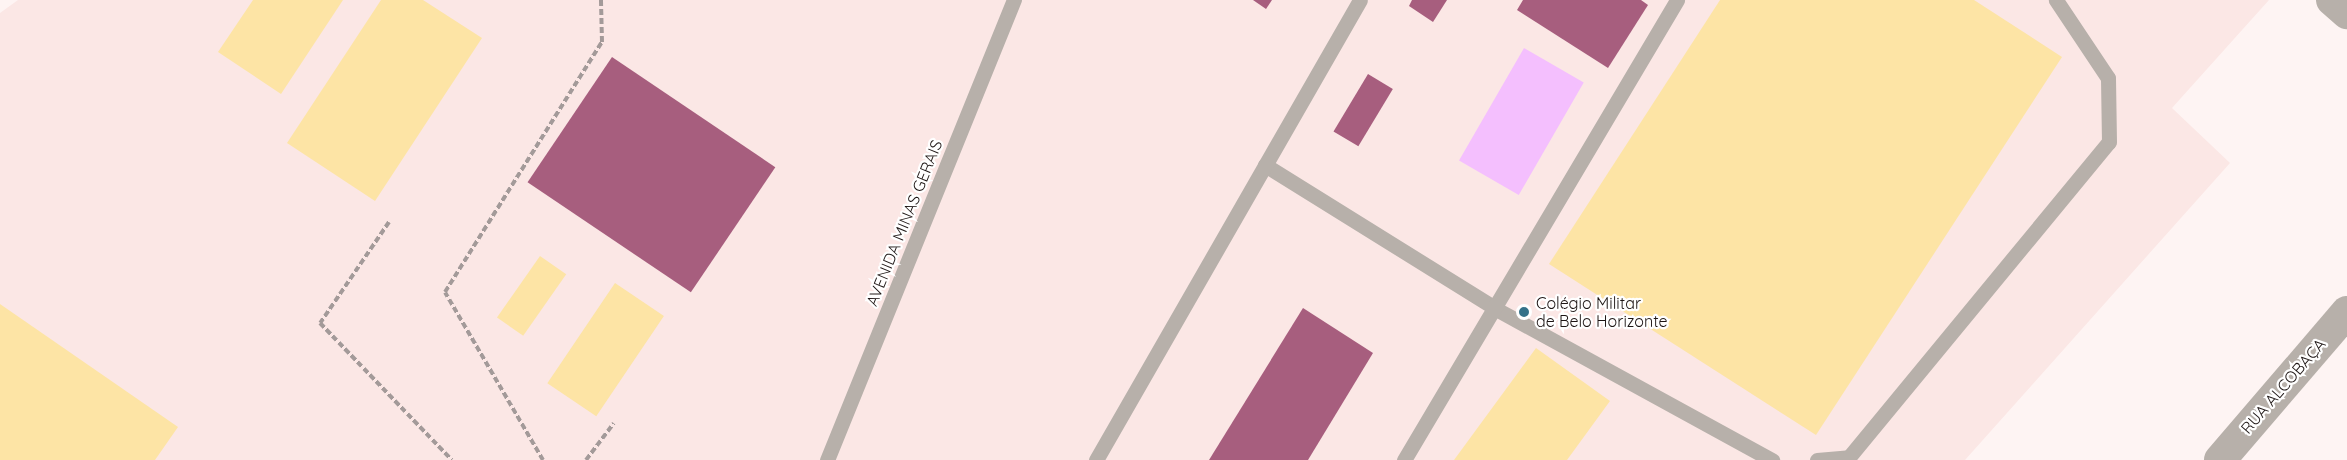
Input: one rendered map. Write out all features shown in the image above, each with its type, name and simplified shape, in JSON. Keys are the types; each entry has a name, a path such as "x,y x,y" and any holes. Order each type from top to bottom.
{"street":[{"path":"2332,0 2347,13"},
{"name":"RUA ALCOBAÇA","path":"2220,460 2347,312"}],"lane":[{"name":"AVENIDA MINAS GERAIS","path":"827,460 1014,0"},
{"path":"1096,460 1360,0"},
{"path":"1404,460 1496,309 1677,0"},
{"path":"1817,460 1849,457 2109,142 2108,78 2056,0"},
{"path":"1265,165 1496,309 1772,460"}],"path":[{"path":"543,460 445,292 602,42 601,0"},
{"path":"389,222 320,323 452,460"},
{"path":"586,460 614,423"}],"shaded area":[{"path":"18,0 2269,0 2172,108 2230,163 1965,460 0,460 0,13"},
{"path":"253,0 343,0 281,94 218,52"},
{"path":"381,0 423,0 482,38 375,201 287,143"},
{"path":"1720,0 1974,0 2062,57 1816,435 1549,264"},
{"path":"1524,48 1584,82 1519,195 1459,161"},
{"path":"540,256 566,274 523,336 497,317"},
{"path":"615,283 664,316 596,416 547,383"},
{"path":"0,304 178,427 155,460 0,460"},
{"path":"1536,348 1610,401 1567,460 1454,460"}],"building":[{"path":"1253,0 1272,0 1266,9"},
{"path":"1412,0 1447,0 1433,22 1409,6"},
{"path":"1523,0 1641,0 1648,5 1608,68 1517,10"},
{"path":"612,57 775,167 691,292 528,182"},
{"path":"1368,74 1393,89 1358,146 1333,131"},
{"path":"1303,308 1373,353 1308,460 1209,460"}],"place":[{"name":"Colégio Militar de Belo Horizonte","path":"1524,312"}]}
